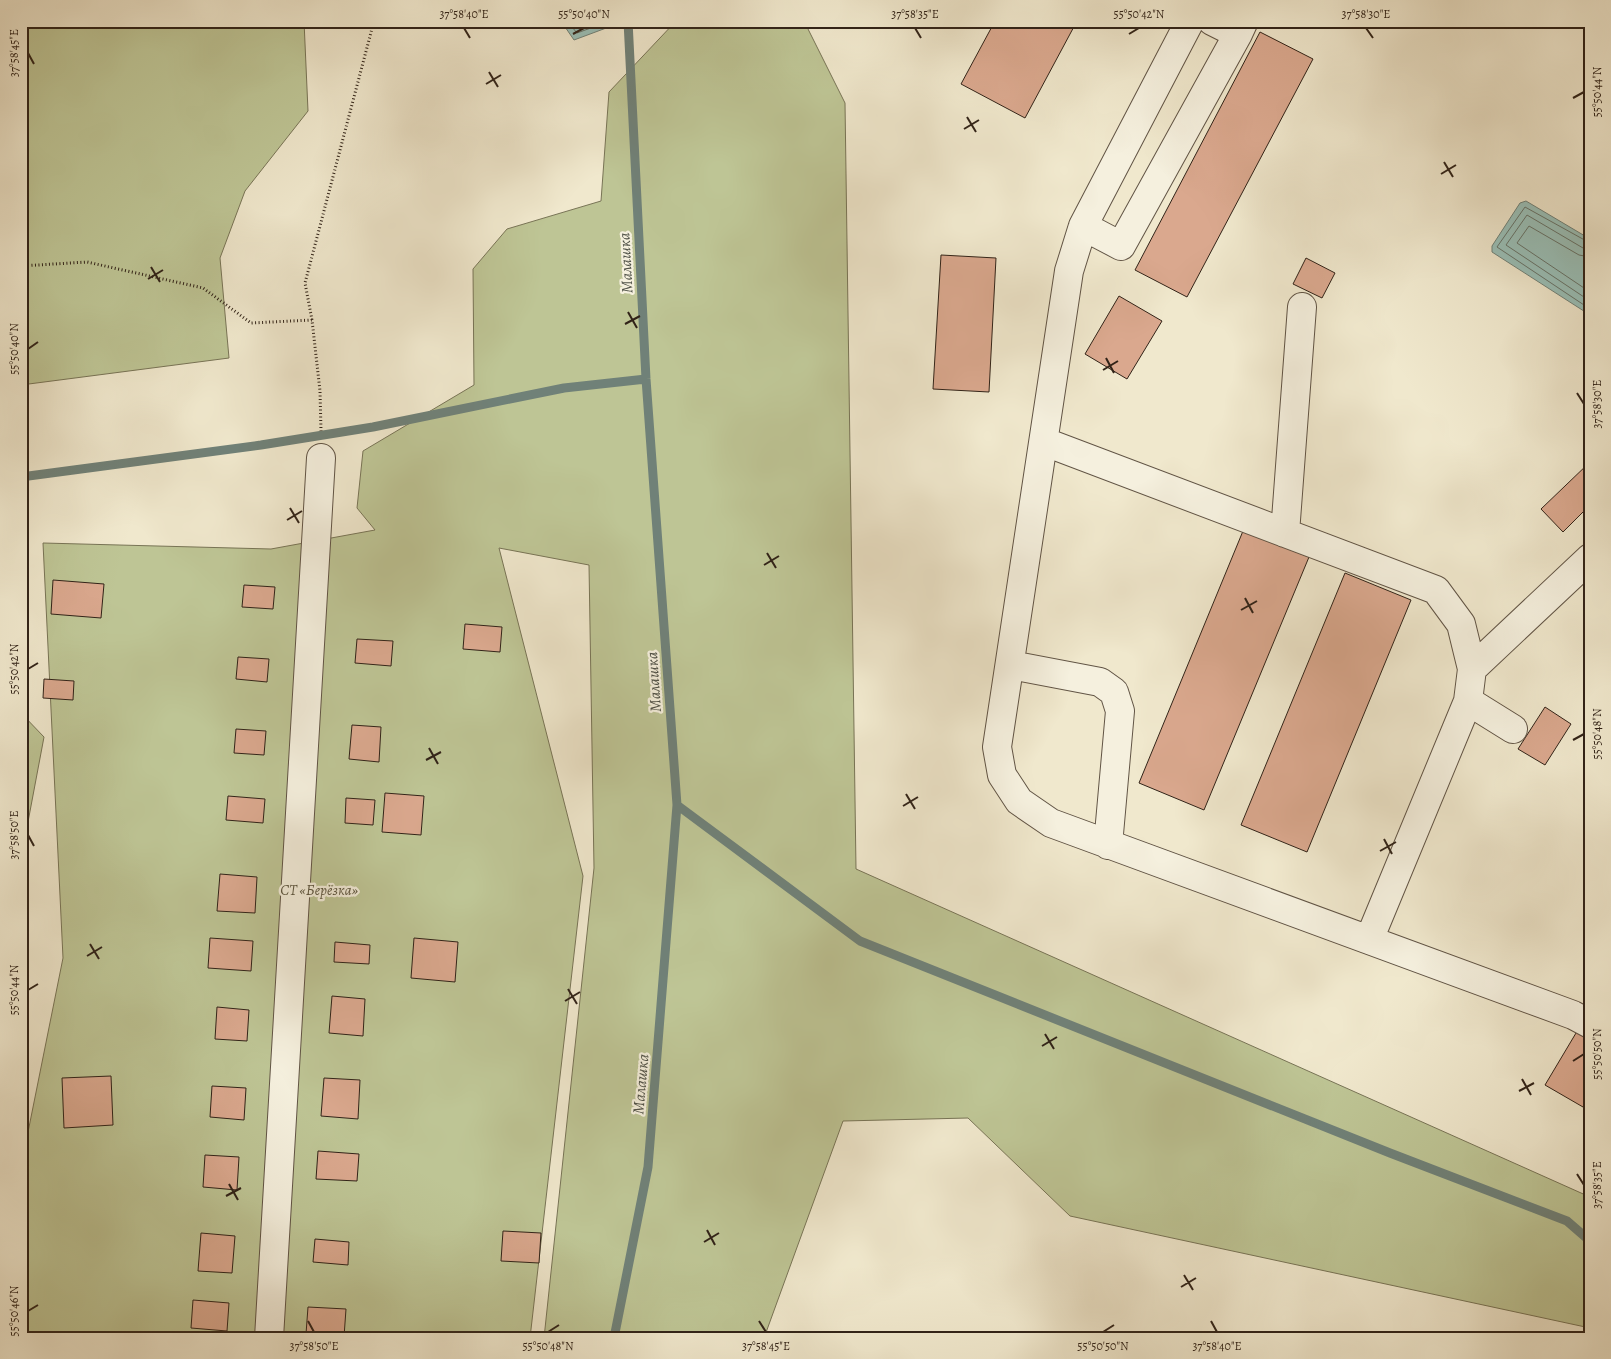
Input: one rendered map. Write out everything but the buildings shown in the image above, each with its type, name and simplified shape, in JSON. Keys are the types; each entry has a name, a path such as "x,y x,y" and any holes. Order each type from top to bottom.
{"street":[{"path":"1190,21 1083,226 1069,271 998,747 1002,775 1019,800 1051,823 1573,1015 1590,1024"},
{"path":"1083,226 1121,246 1241,28 1212,21"},
{"path":"1285,533 1302,307"},
{"path":"1045,442 1436,590 1461,624 1472,669 1468,701 1369,940"},
{"path":"269,1338 321,458"},
{"path":"1472,669 1590,558"},
{"path":"1011,665 1100,682 1114,692 1120,711 1108,845"},
{"path":"1468,701 1514,728"}],"path":[{"path":"321,458 320,390 312,320 305,283 374,21"},
{"path":"21,266 87,262 203,288 251,323 312,320"}],"green space":[{"path":"21,21 304,21 308,111 245,191 220,258 229,358 21,385"},
{"name":"СТ «Берёзка»","path":"676,21 804,21 845,103 856,869 1590,1197 1590,1328 1070,1216 968,1118 843,1121 764,1338 544,1338 594,868 589,565 499,548 583,876 530,1338 21,1338 21,1167 63,958 43,543 271,549 375,530 357,508 363,451 474,385 473,269 507,229 601,201 609,92"},
{"path":"21,713 44,737 21,859"}],"water":[{"path":"561,21 625,21 574,40"},
{"path":"1526,201 1590,239 1590,315 1492,252 1492,246 1520,203"}],"waterway":[{"name":"Малашка","path":"614,1338 648,1167 677,805 646,379 628,21"},
{"path":"21,477 261,445 373,427 564,388 646,379"},
{"path":"677,805 860,941 1390,1153 1567,1221 1590,1241"}]}
